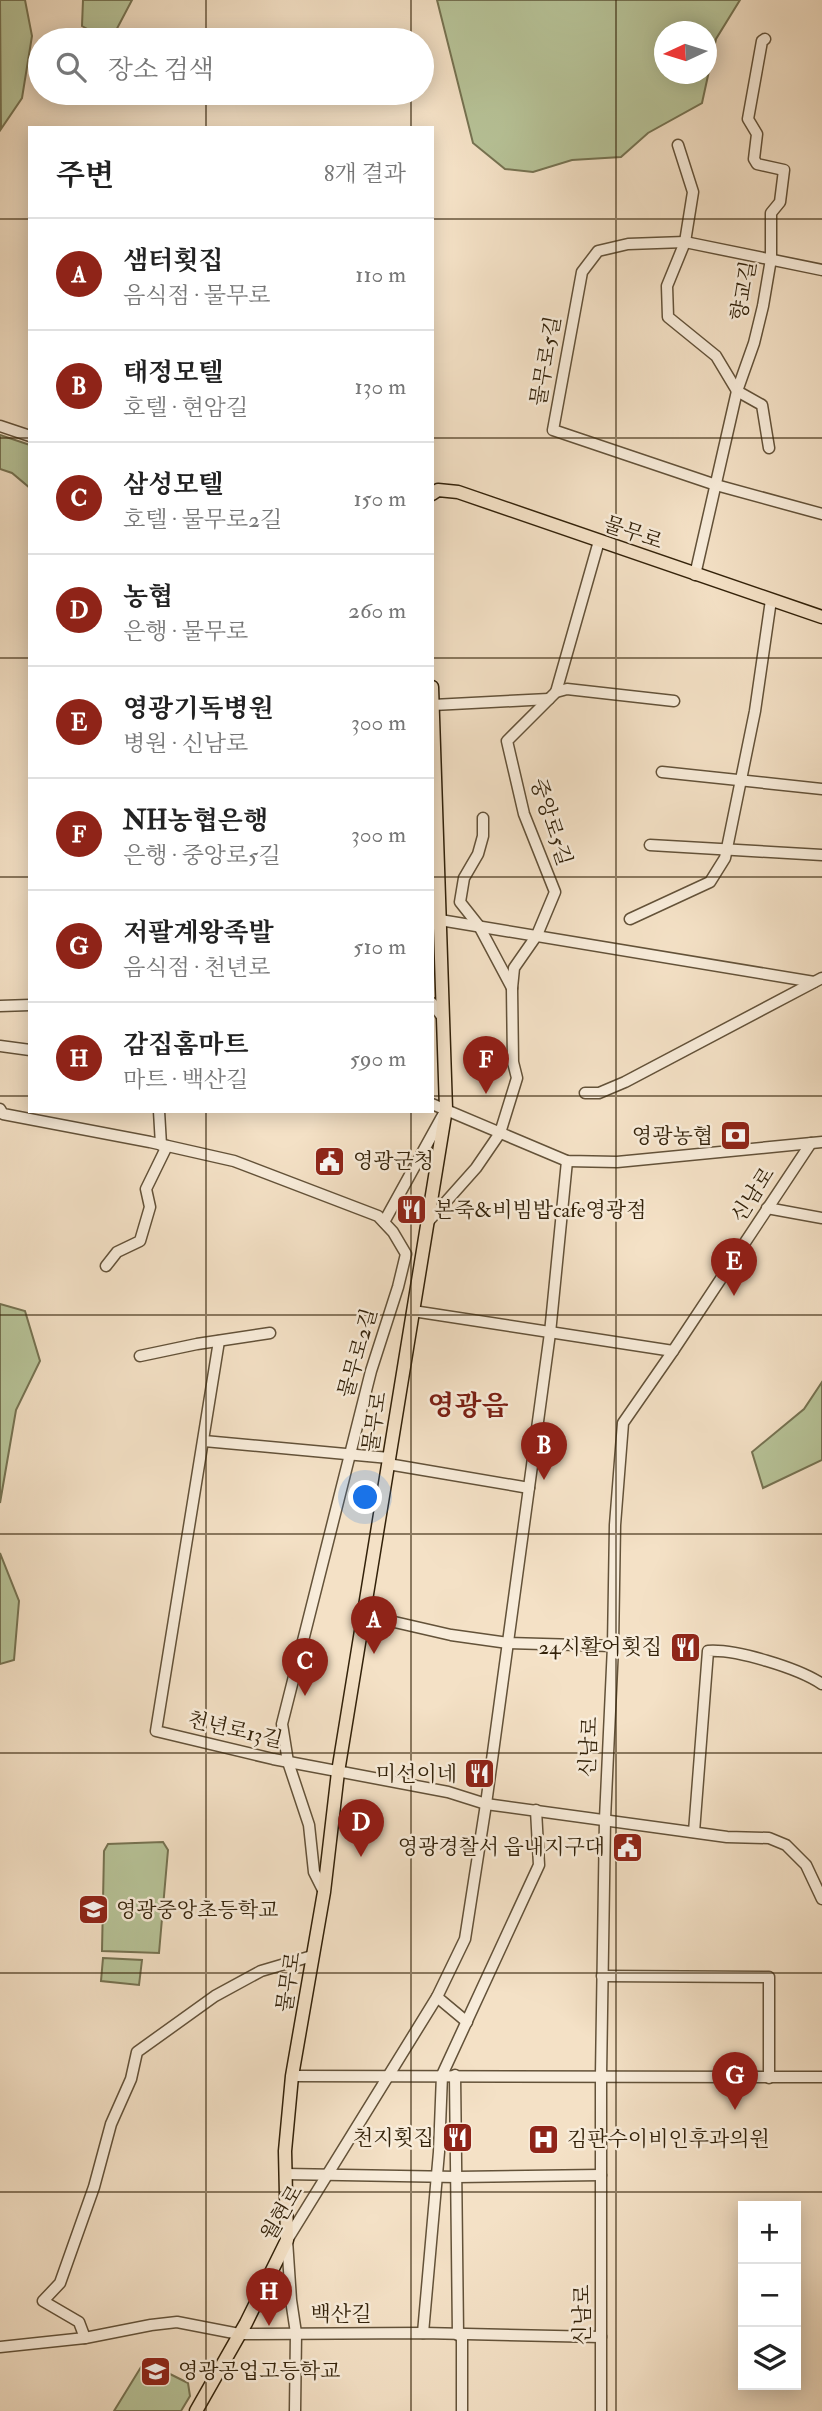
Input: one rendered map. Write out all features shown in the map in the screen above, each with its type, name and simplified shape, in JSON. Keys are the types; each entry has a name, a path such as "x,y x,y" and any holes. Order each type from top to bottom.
{"main road":[{"name":"물무로","path":"434,493 438,490 458,492 822,617"},
{"name":"물무로","path":"287,2240 285,2174 287,2116 292,2076 324,1892 338,1772 446,1109 434,770"},
{"name":"월현로","path":"195,2411 239,2334 287,2240"}],"street":[{"name":"향교길","path":"695,575 737,391 763,306 771,259 771,213 780,202 784,170 757,164 754,159 757,134 748,119 762,41 765,39"},
{"path":"678,145 693,192 685,242 667,286 668,317 716,356 737,391 762,405 769,448"},
{"name":"물무로5길","path":"822,270 685,242 628,244 598,251 582,272 553,430 716,485 822,514"},
{"path":"0,426 28,435"},
{"path":"553,695 599,541"},
{"path":"630,919 710,882 725,858 755,711 771,600"},
{"path":"434,705 553,695 567,689 674,701"},
{"name":"중앙로5길","path":"427,1223 476,1168 500,1133 517,1078 513,1062 514,968 537,935 555,892 524,814 507,741 553,695"},
{"path":"662,772 822,789"},
{"path":"483,818 483,836 478,854 464,878 460,902 479,926 512,988"},
{"path":"650,845 822,855"},
{"path":"440,920 818,980"},
{"path":"585,1093 599,1093 625,1082 818,980"},
{"path":"0,1006 28,1005"},
{"path":"434,1006 443,1018"},
{"path":"0,1046 28,1050"},
{"path":"434,1105 567,1161 617,1161 816,1142"},
{"name":"물무로2길","path":"0,1109 3,1114 34,1122 164,1145 234,1161 378,1216 393,1232 406,1254 371,1371 282,1724 288,1762 309,1825 314,1872 324,1892"},
{"path":"384,1223 446,1109"},
{"path":"106,1266 117,1252 140,1241 150,1207 146,1189 164,1145 159,1113"},
{"name":"신남로","path":"601,2411 601,2075 605,1819 613,1646 615,1525 623,1423 767,1208 816,1142"},
{"name":"월현로","path":"287,2240 437,1997 465,1939 550,1333 567,1161"},
{"path":"767,1208 822,1218"},
{"path":"413,1311 673,1352"},
{"path":"140,1356 270,1333"},
{"name":"천년로13길","path":"219,1340 156,1731 288,1762 448,1792 486,1804 727,1837 769,1838 786,1845 806,1865 822,1899"},
{"path":"204,1441 350,1455 529,1488"},
{"path":"364,1615 452,1635 508,1643 613,1646"},
{"path":"694,1832 708,1651 722,1650 786,1667 810,1676 822,1684"},
{"path":"423,2333 442,2075 539,1865 536,1810"},
{"path":"85,2338 79,2322 43,2301 60,2283 94,2187 111,2124 131,2079 137,2052 215,1996 261,1971 312,1955"},
{"path":"602,1976 769,1977 769,2078"},
{"path":"437,1997 467,2022"},
{"path":"455,2075 462,2411"},
{"path":"292,2076 822,2077"},
{"path":"285,2174 457,2177 601,2175"},
{"name":"물무로","path":"287,2240 290,2300 296,2333 295,2411"},
{"name":"백산길","path":"0,2347 85,2338 168,2322 239,2334 423,2333 601,2337"}],"green space":[{"path":"0,0 25,0 30,28 28,28 28,61 22,98 1,129"},
{"path":"83,0 132,0 117,28 82,26"},
{"path":"437,0 740,0 717,37 717,21 654,21 654,84 706,84 702,103 648,133 621,157 572,160 533,172 505,169 473,143"},
{"path":"0,435 28,444 28,486 12,473 0,469"},
{"path":"0,1304 25,1311 40,1361 16,1410 0,1503"},
{"path":"822,1382 822,1460 763,1488 752,1452 804,1409"},
{"path":"0,1553 19,1601 14,1660 0,1664"},
{"path":"163,1842 168,1850 159,1953 102,1951 104,1851 108,1844"},
{"path":"103,1958 142,1960 139,1985 101,1981"},
{"path":"150,2364 188,2383 190,2396 181,2411 114,2411 141,2367"}],"place":[{"name":"NH농협은행","path":"486,1094"},
{"name":"영광농협","path":"736,1136"},
{"name":"영광군청","path":"330,1161"},
{"name":"본죽&비빔밥cafe영광점","path":"411,1210"},
{"name":"영광기독병원","path":"734,1296"},
{"name":"태정모텔","path":"544,1480"},
{"name":"24시활어횟집","path":"685,1647"},
{"name":"샘터횟집","path":"374,1654"},
{"name":"삼성모텔","path":"305,1696"},
{"name":"미선이네","path":"480,1774"},
{"name":"영광경찰서 읍내지구대","path":"628,1847"},
{"name":"농협","path":"361,1857"},
{"name":"영광중앙초등학교","path":"93,1910"},
{"name":"저팔계왕족발","path":"735,2110"},
{"name":"천지횟집","path":"457,2138"},
{"name":"김판수이비인후과의원","path":"544,2139"},
{"name":"감집홈마트","path":"269,2326"},
{"name":"영광공업고등학교","path":"155,2371"}],"district":[{"name":"영광읍","path":"468,1406"}]}
